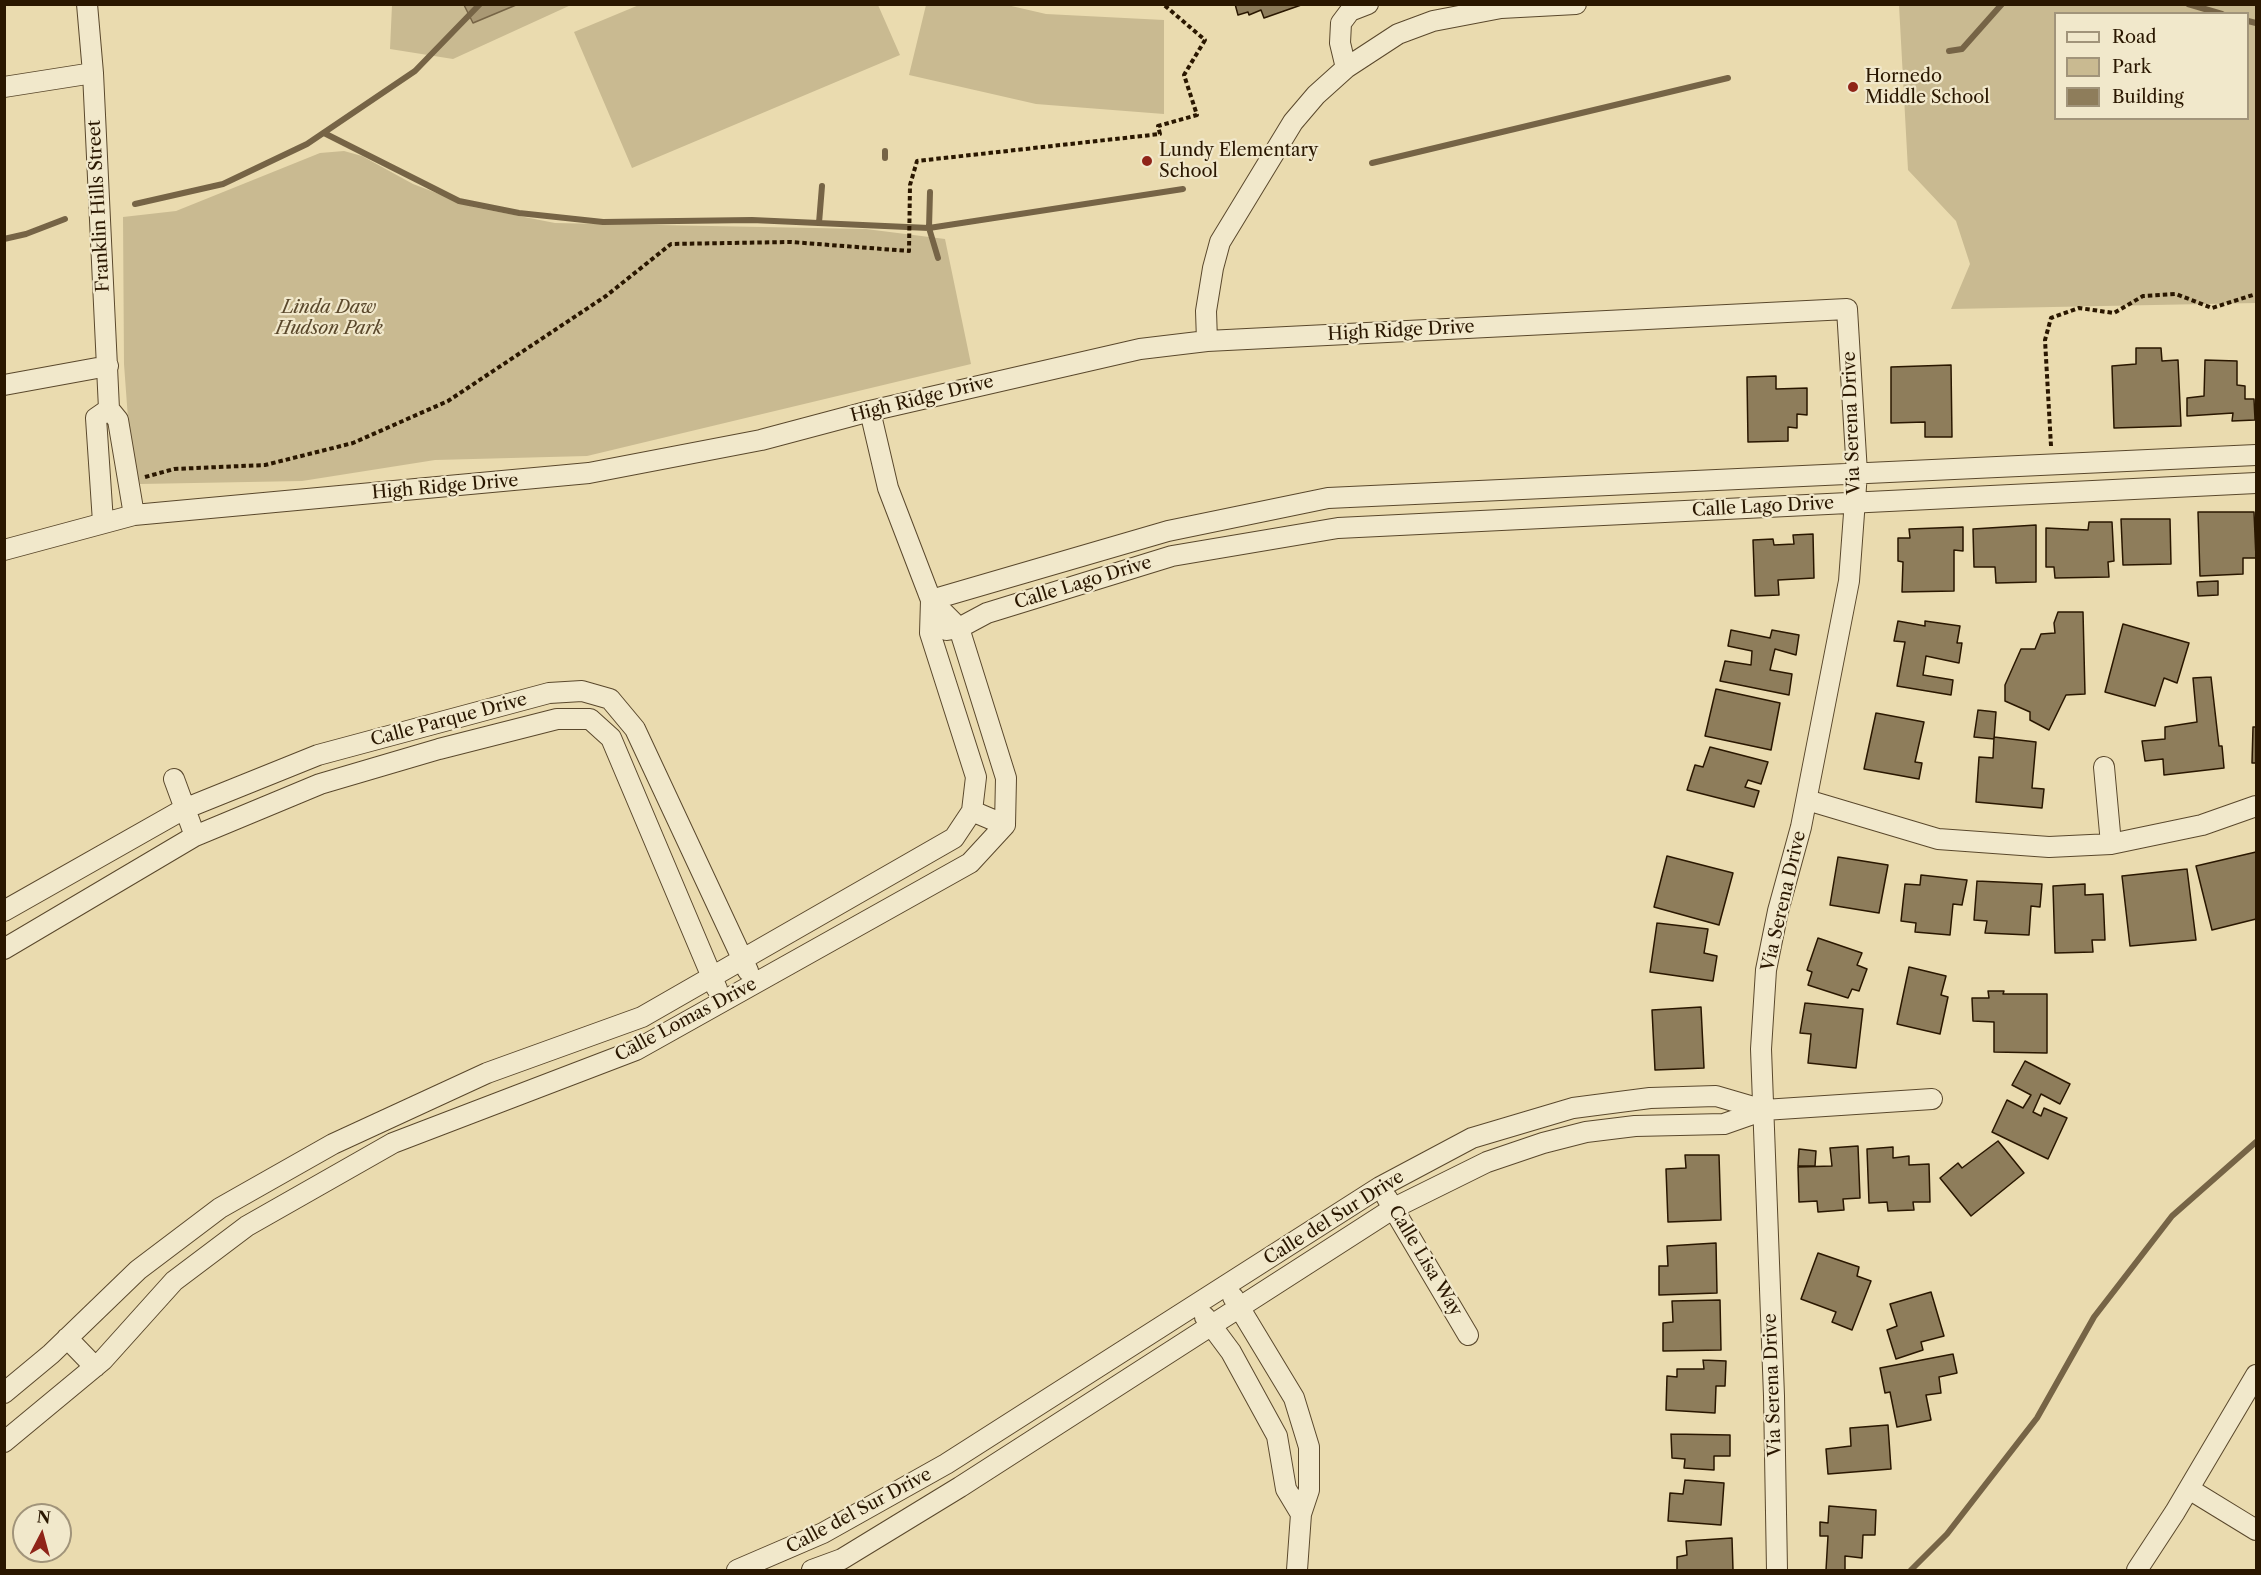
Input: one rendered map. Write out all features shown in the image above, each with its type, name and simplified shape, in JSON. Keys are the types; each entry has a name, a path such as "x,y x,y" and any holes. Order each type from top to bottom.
{"street":[{"name":"Franklin Hills Street","path":"87,4 93,73 109,408 118,420 134,515"},
{"path":"1346,68 1340,43 1341,23 1350,11 1368,4"},
{"path":"1207,341 1206,311 1220,242 1293,122 1316,95 1346,68 1398,34 1433,21 1503,6 1576,4"},
{"path":"4,87 93,73"},
{"name":"High Ridge Drive","path":"4,550 134,515 589,473 761,440 870,411 1140,349 1207,341 1847,309"},
{"name":"Via Serena Drive","path":"1778,1570 1761,1049 1766,970 1778,911 1807,800 1849,581 1857,473 1847,309"},
{"path":"4,385 108,366"},
{"name":"Franklin Hills Street","path":"103,522 96,418 109,408"},
{"name":"Calle Lomas Drive","path":"4,1393 67,1338 138,1270 220,1208 333,1144 487,1073 642,1017 954,838 972,810 976,777 930,633 931,600 888,488 870,411"},
{"name":"Calle Lago Drive","path":"931,600 1168,531 1328,498 2256,455"},
{"path":"2114,463 2114,490"},
{"name":"Calle Lago Drive","path":"930,633 959,628 987,613 1172,556 1338,528 2256,483"},
{"path":"1555,488 1555,517"},
{"path":"1235,517 1240,545"},
{"name":"Calle Lomas Drive","path":"4,1442 95,1367 174,1281 247,1227 393,1143 636,1050 970,863 1005,825 1006,778 959,628 931,600"},
{"name":"Calle Parque Drive","path":"4,911 184,809 318,755 549,693 582,691 610,699 635,729 754,984"},
{"path":"596,695 590,719 611,738 722,1002"},
{"name":"Calle Parque Drive","path":"4,950 195,836 342,778 556,719 590,719"},
{"path":"2104,767 2111,844"},
{"path":"174,779 195,836"},
{"path":"1807,800 1938,839 2049,847 2111,844 2202,825 2256,806"},
{"path":"972,810 1005,825"},
{"path":"885,877 902,901"},
{"name":"Calle del Sur Drive","path":"737,1570 823,1533 946,1464 1380,1187 1472,1138 1573,1108 1650,1098 1716,1096 1764,1110"},
{"name":"Calle del Sur Drive","path":"812,1570 842,1559 960,1487 1394,1208 1487,1162 1543,1143 1586,1132 1635,1126 1724,1124 1764,1110 1932,1099"},
{"path":"387,1119 393,1143"},
{"name":"Calle Lisa Way","path":"1380,1187 1468,1335"},
{"path":"1225,1286 1241,1308 1294,1398 1309,1447 1309,1490 1301,1514 1297,1570"},
{"path":"1196,1305 1255,1393 1277,1436 1286,1489 1301,1514"},
{"path":"67,1338 95,1367"},
{"path":"2137,1570 2189,1489 2256,1375"},
{"path":"1280,1453 1309,1447"},
{"name":"Calle del Sur Drive","path":"946,1464 960,1487"},
{"path":"2189,1489 2256,1530"}],"path":[{"path":"144,477 174,469 265,465 353,443 448,401 606,296 670,244 791,242 909,251 910,185 917,161 1160,134 1158,126 1197,115 1184,75 1205,40 1163,4"},
{"path":"2053,465 2045,340 2051,318 2079,308 2114,313 2143,296 2176,294 2212,308 2256,294"}],"green space":[{"path":"392,5 571,5 453,59 390,49"},
{"path":"639,5 878,5 900,55 632,168 574,32"},
{"path":"926,5 1007,5 1046,14 1164,20 1164,114 1036,104 909,75"},
{"path":"1899,5 2256,5 2256,303 1951,309 1970,264 1956,221 1908,170"},
{"name":"Linda Daw Hudson Park","path":"344,151 362,156 413,184 473,207 555,223 866,229 945,239 971,364 587,456 435,460 302,481 140,484 130,446 124,364 123,217 176,211 320,153"}],"shaded area":[{"path":"464,5 516,5 473,23"}],"building":[{"path":"1235,4 1304,4 1264,18 1261,10 1249,15 1248,12 1238,15"},
{"path":"2136,348 2161,348 2162,361 2178,360 2181,426 2114,428 2112,366 2136,364"},
{"path":"2205,360 2237,361 2237,385 2245,386 2245,399 2254,399 2255,420 2232,421 2233,413 2187,416 2187,398 2204,396"},
{"path":"1951,365 1952,437 1925,437 1925,422 1891,423 1891,367"},
{"path":"1776,376 1776,389 1807,388 1807,415 1797,414 1797,428 1788,427 1788,441 1748,442 1747,377"},
{"path":"2198,512 2254,512 2256,558 2243,558 2243,574 2200,576"},
{"path":"2121,519 2170,519 2171,564 2123,565"},
{"path":"2089,522 2112,522 2114,561 2108,562 2109,577 2055,578 2054,567 2046,567 2046,528 2088,530"},
{"path":"2036,525 2036,582 1996,583 1995,567 1974,567 1973,529"},
{"path":"1963,527 1963,551 1954,550 1954,591 1902,592 1903,562 1898,561 1898,538 1910,538 1909,529"},
{"path":"1813,534 1814,578 1778,580 1779,595 1755,596 1753,540 1773,539 1774,545 1794,544 1793,535"},
{"path":"2218,581 2218,595 2198,596 2197,582"},
{"path":"2058,612 2083,612 2085,694 2066,695 2049,730 2030,720 2030,712 2005,701 2005,685 2021,649 2035,649 2041,634 2055,633 2054,623"},
{"path":"1898,621 1925,626 1925,621 1960,626 1957,643 1962,643 1959,663 1926,656 1923,675 1953,680 1951,695 1897,686 1905,642 1894,641"},
{"path":"2123,624 2189,643 2177,683 2164,678 2155,706 2105,692"},
{"path":"1731,630 1770,638 1772,630 1799,635 1796,655 1775,649 1770,670 1792,674 1789,695 1720,681 1725,661 1751,665 1752,651 1728,646"},
{"path":"2211,677 2219,746 2222,746 2224,768 2164,775 2163,759 2145,761 2142,741 2165,739 2165,727 2197,722 2193,678"},
{"path":"1716,689 1780,703 1771,750 1705,736"},
{"path":"1978,710 1996,712 1994,739 1974,737"},
{"path":"1876,713 1924,722 1915,762 1922,763 1919,779 1864,769"},
{"path":"2253,727 2256,727 2256,763 2252,763"},
{"path":"1994,737 2036,742 2032,788 2044,789 2042,808 1976,802 1979,757 1993,758"},
{"path":"1710,747 1768,762 1761,784 1748,780 1745,787 1759,791 1754,807 1687,790 1695,765 1703,767"},
{"path":"2256,852 2256,919 2212,930 2196,866"},
{"path":"1667,856 1733,873 1719,925 1654,907"},
{"path":"1838,857 1888,865 1879,913 1830,905"},
{"path":"2187,869 2196,940 2130,946 2122,876"},
{"path":"1921,875 1967,880 1962,905 1953,904 1950,935 1915,932 1916,923 1901,921 1905,884 1920,885"},
{"path":"1977,881 2042,884 2040,907 2031,906 2029,935 1985,933 1987,921 1974,920"},
{"path":"2085,884 2085,895 2103,894 2105,940 2092,940 2093,952 2055,953 2053,886"},
{"path":"1657,923 1708,929 1704,953 1717,956 1713,981 1650,972"},
{"path":"1818,938 1862,953 1857,965 1867,969 1859,991 1852,989 1848,998 1808,985 1812,972 1807,970"},
{"path":"1909,967 1946,976 1941,995 1948,997 1940,1034 1897,1024"},
{"path":"1988,991 2004,991 2003,994 2047,994 2047,1053 1994,1052 1994,1022 1973,1021 1972,998 1989,998"},
{"path":"1805,1003 1863,1009 1856,1068 1808,1063 1811,1034 1800,1033"},
{"path":"1701,1007 1704,1068 1655,1070 1652,1010"},
{"path":"2025,1061 2070,1084 2060,1104 2041,1094 2033,1112 2041,1116 2044,1108 2067,1118 2048,1159 1992,1132 2007,1100 2023,1108 2031,1095 2012,1085"},
{"path":"1998,1141 2024,1173 1971,1216 1940,1178 1958,1163 1962,1168"},
{"path":"1858,1146 1860,1198 1843,1199 1844,1210 1818,1212 1817,1201 1799,1202 1798,1167 1832,1166 1830,1148"},
{"path":"1893,1147 1893,1158 1909,1156 1909,1165 1929,1164 1930,1202 1913,1202 1914,1210 1888,1211 1887,1202 1869,1203 1867,1149"},
{"path":"1799,1149 1816,1151 1815,1166 1798,1166"},
{"path":"1685,1155 1719,1155 1721,1220 1668,1222 1666,1169 1686,1168"},
{"path":"1716,1243 1717,1293 1659,1295 1659,1266 1668,1266 1667,1246"},
{"path":"1818,1253 1859,1267 1857,1276 1871,1281 1852,1330 1832,1322 1836,1312 1801,1299"},
{"path":"1931,1292 1944,1336 1921,1342 1923,1350 1896,1359 1887,1330 1897,1326 1890,1304"},
{"path":"1720,1300 1721,1350 1663,1351 1663,1323 1673,1322 1672,1301"},
{"path":"1953,1354 1957,1373 1939,1377 1941,1393 1926,1395 1931,1420 1897,1427 1890,1392 1885,1393 1880,1368"},
{"path":"1703,1360 1726,1361 1725,1386 1716,1386 1715,1413 1666,1410 1667,1376 1677,1377 1677,1369 1704,1369"},
{"path":"1888,1425 1891,1469 1828,1474 1826,1449 1851,1446 1850,1428"},
{"path":"1671,1434 1730,1435 1730,1456 1714,1456 1714,1470 1684,1468 1685,1459 1672,1458"},
{"path":"1685,1480 1724,1483 1721,1525 1668,1521 1670,1493 1683,1494"},
{"path":"1829,1506 1876,1510 1875,1535 1863,1535 1862,1558 1845,1556 1845,1570 1826,1570 1828,1536 1820,1536 1820,1522 1828,1523"},
{"path":"1732,1538 1733,1570 1677,1570 1677,1557 1687,1555 1686,1541"}],"waterway":[{"path":"135,204 223,184 307,144 415,71 480,4"},
{"path":"1949,51 1962,49 2002,4"},
{"path":"2188,4 2215,12"},
{"path":"2249,21 2256,23"},
{"path":"1372,163 1728,78"},
{"path":"324,133 459,201 519,213 603,222 752,220 929,228 1183,189"},
{"path":"885,151 885,158"},
{"path":"819,223 822,186"},
{"path":"930,192 929,228 938,258"},
{"path":"4,239 26,234 65,219"},
{"path":"1911,1570 1947,1534 2037,1418 2094,1317 2172,1216 2256,1142"}],"place":[{"name":"Hornedo Middle School","path":"1853,87"},
{"name":"Lundy Elementary School","path":"1147,161"}]}
